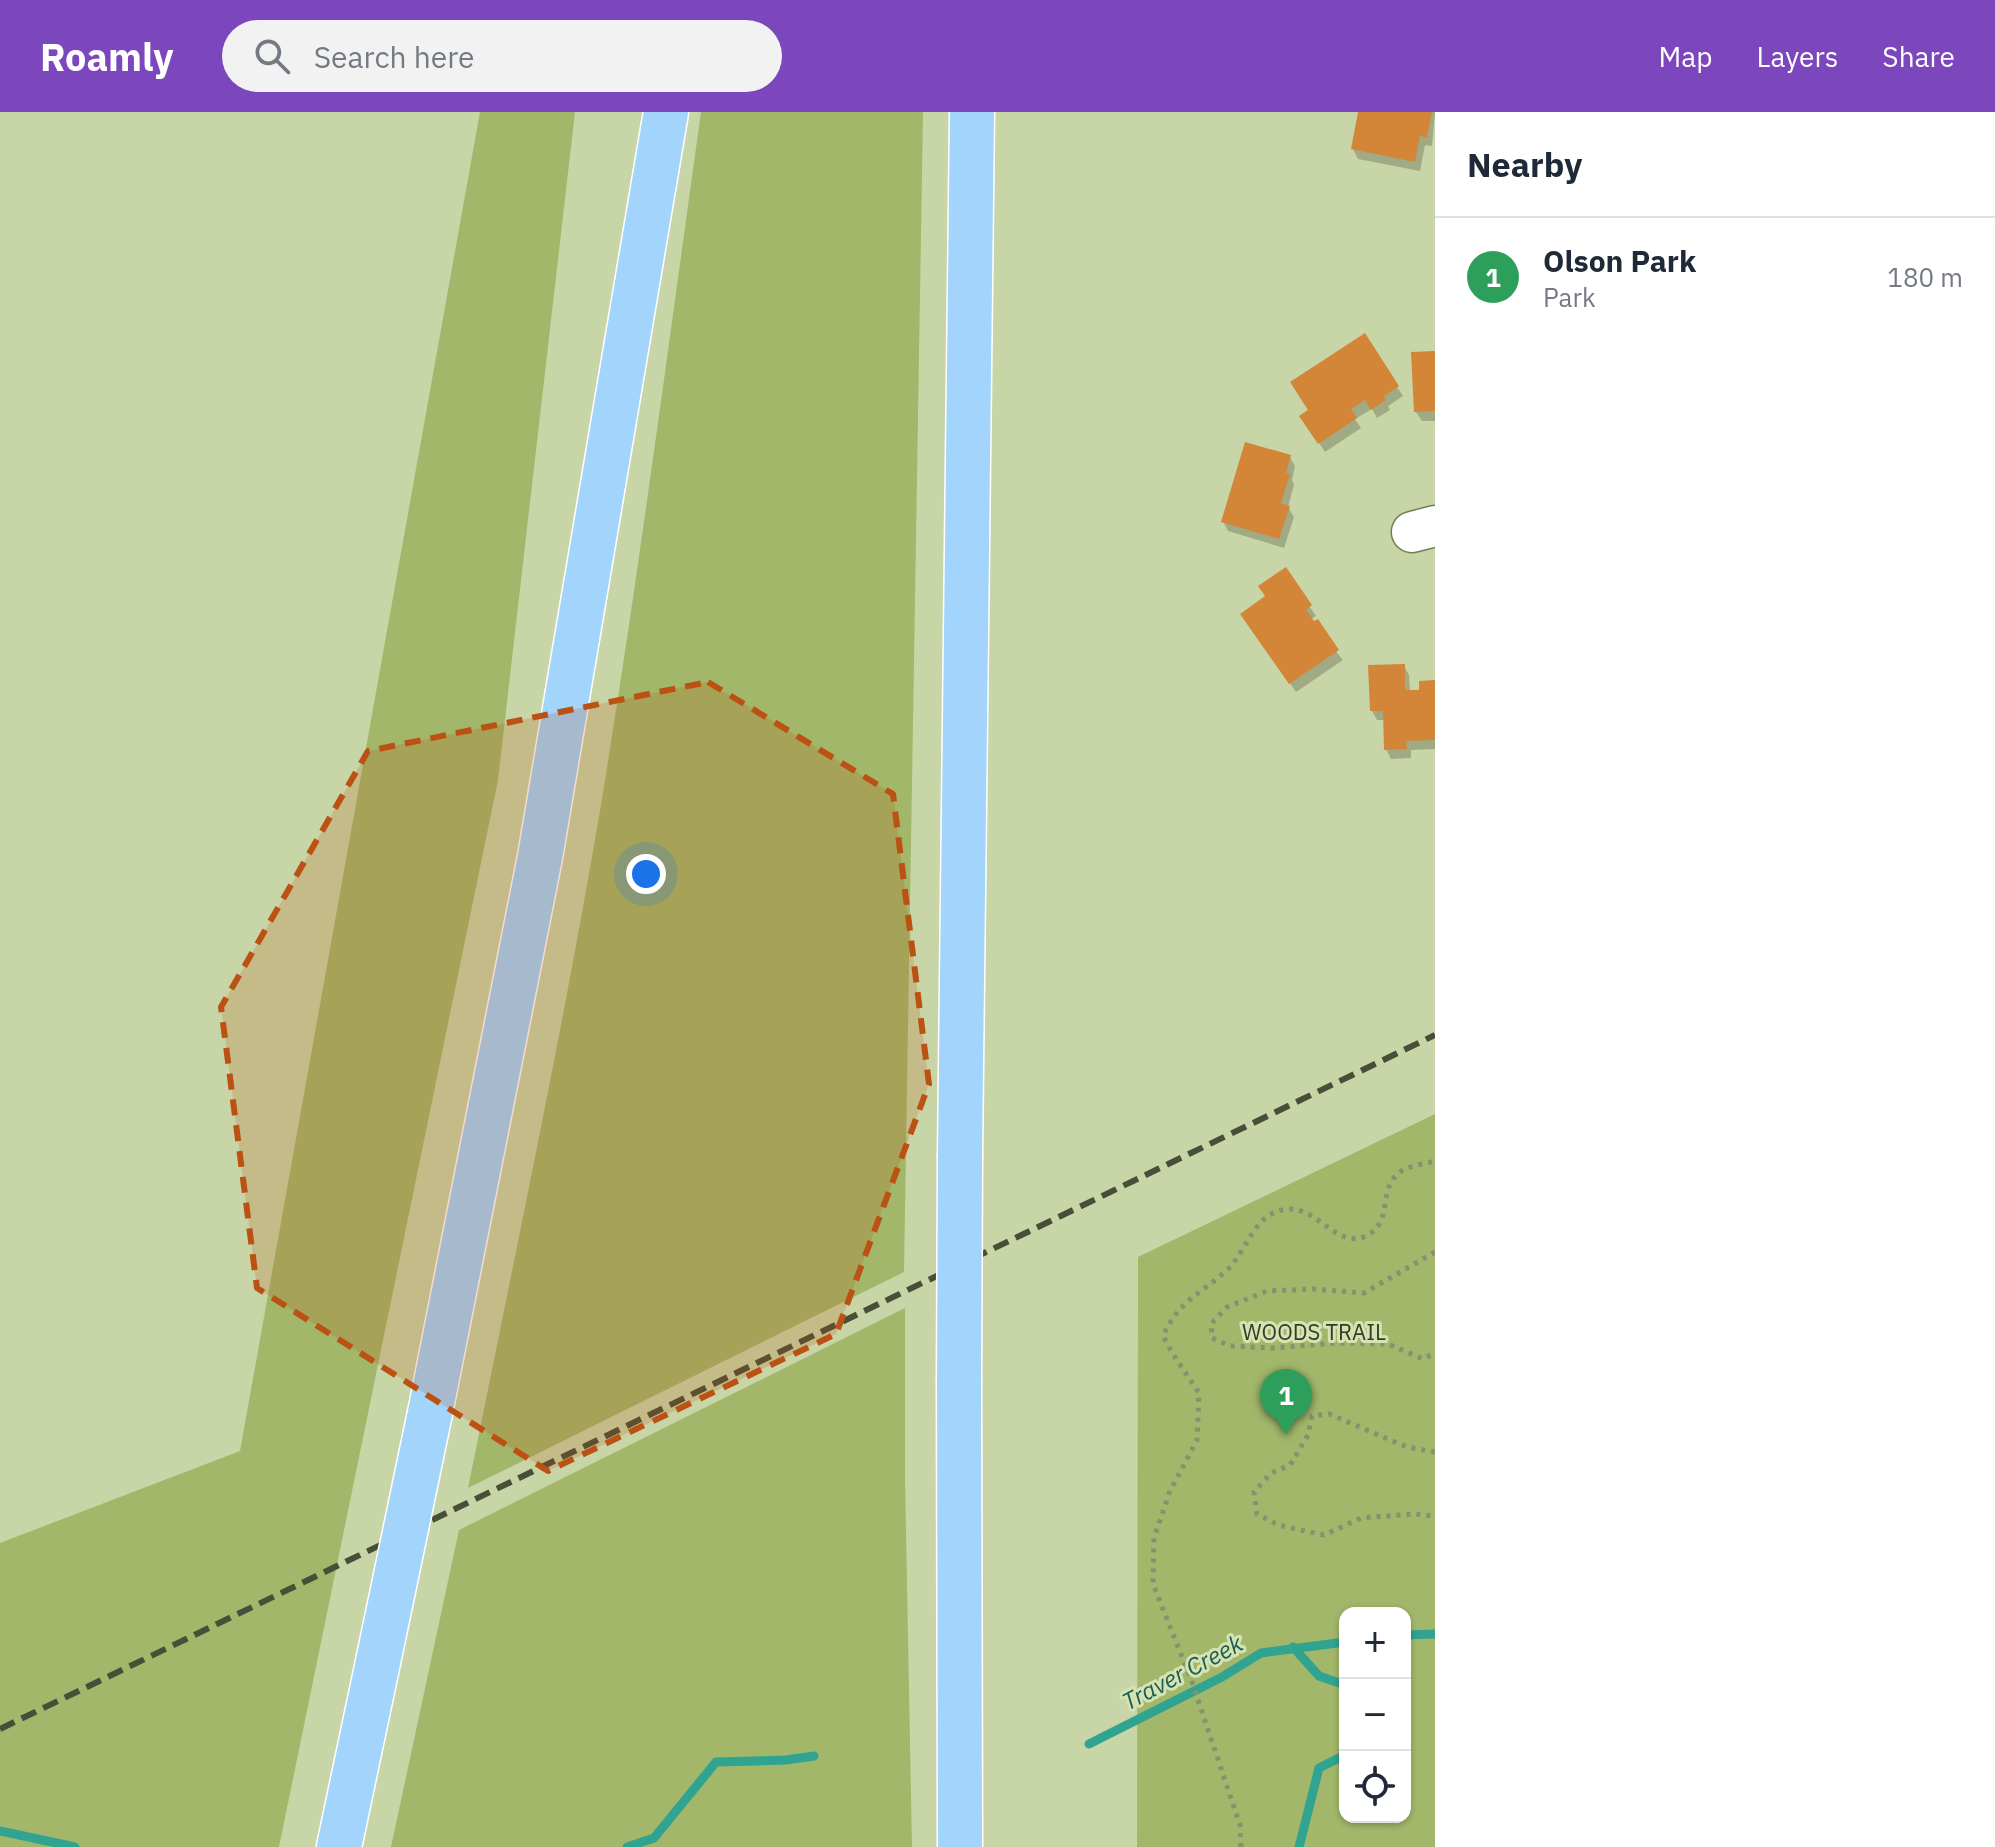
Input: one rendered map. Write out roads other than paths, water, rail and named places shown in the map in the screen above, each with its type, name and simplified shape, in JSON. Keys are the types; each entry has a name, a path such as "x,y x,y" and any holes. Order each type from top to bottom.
{"highway":[{"path":"339,1847 430,1413 540,857 666,112"},
{"path":"960,1847 960,1155 972,112"}],"waterway":[{"name":"Traver Creek","path":"1411,1635 1435,1634"},
{"name":"Traver Creek","path":"1089,1744 1222,1677 1261,1653 1339,1643"},
{"path":"1293,1647 1319,1676 1339,1683"},
{"name":"Traver Creek","path":"627,1847 654,1838 716,1762 814,1756"},
{"path":"1299,1847 1319,1768 1339,1758"},
{"name":"Traver Creek","path":"0,1831 75,1847"}],"railway":[{"path":"0,1729 1435,1035"}],"place":[{"name":"Olson Park","path":"1286,1435"}]}
